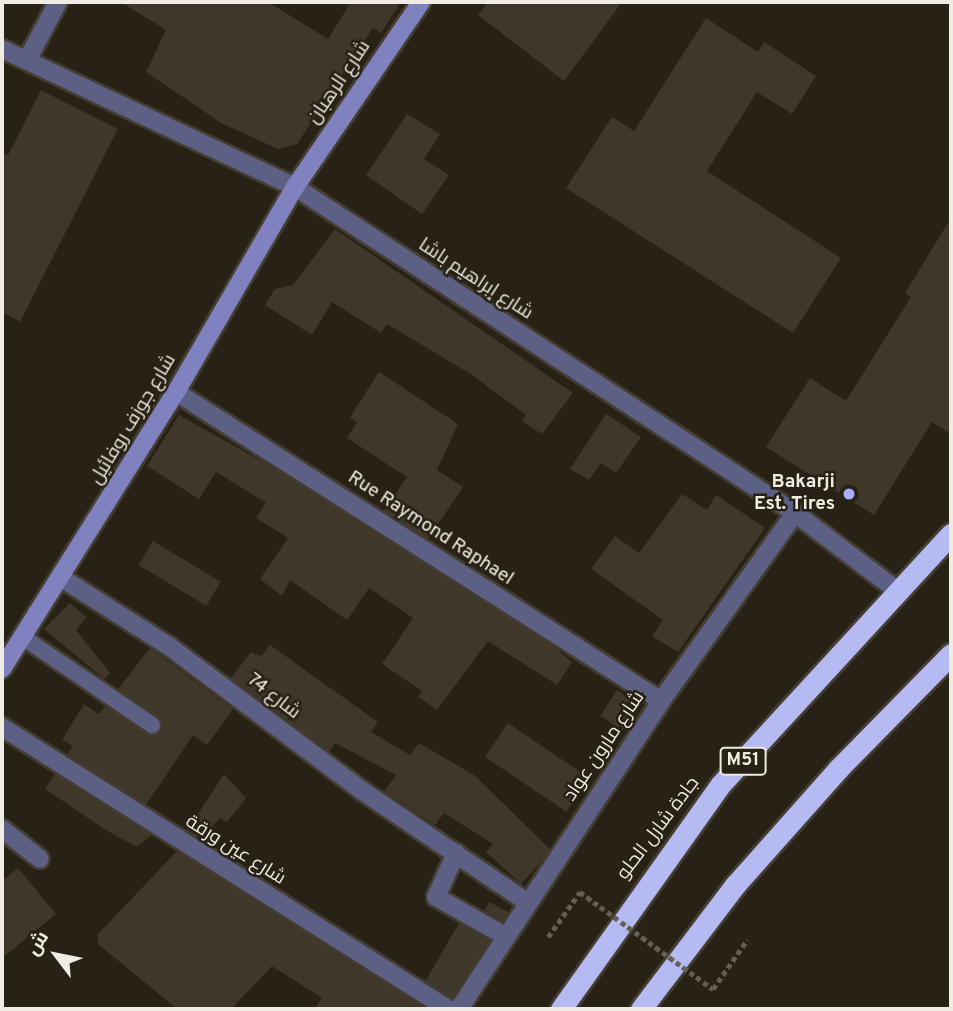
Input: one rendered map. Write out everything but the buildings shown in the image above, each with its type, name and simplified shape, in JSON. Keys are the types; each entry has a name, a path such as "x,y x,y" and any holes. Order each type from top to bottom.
{"highway":[{"name":"جادة شارل الحلو","path":"561,1009 721,784 951,534"},
{"path":"641,1009 736,884 951,654"}],"street":[{"path":"27,60 58,2"},
{"name":"شارع الرهبان","path":"295,187 421,2"},
{"name":"شارع إبراهيم باشا","path":"2,49 295,187 795,513 899,592"},
{"name":"شارع جوزف روفائيل","path":"2,669 63,579 295,187"},
{"name":"Rue Raymond Raphael","path":"176,392 661,701"},
{"name":"شارع مارون عواد","path":"460,1009 527,902 661,701 795,513"},
{"name":"شارع 74","path":"63,579 170,647 361,790 527,902"},
{"name":"شارع عين ورقة","path":"2,727 448,1009"},
{"path":"2,829 40,859"},
{"path":"456,853 436,897 507,937"}],"lane":[{"path":"24,638 152,725"}],"path":[{"path":"548,937 580,892 713,989 747,940"}],"place":[{"name":"Bakarji Est. Tires","path":"849,494"}]}
